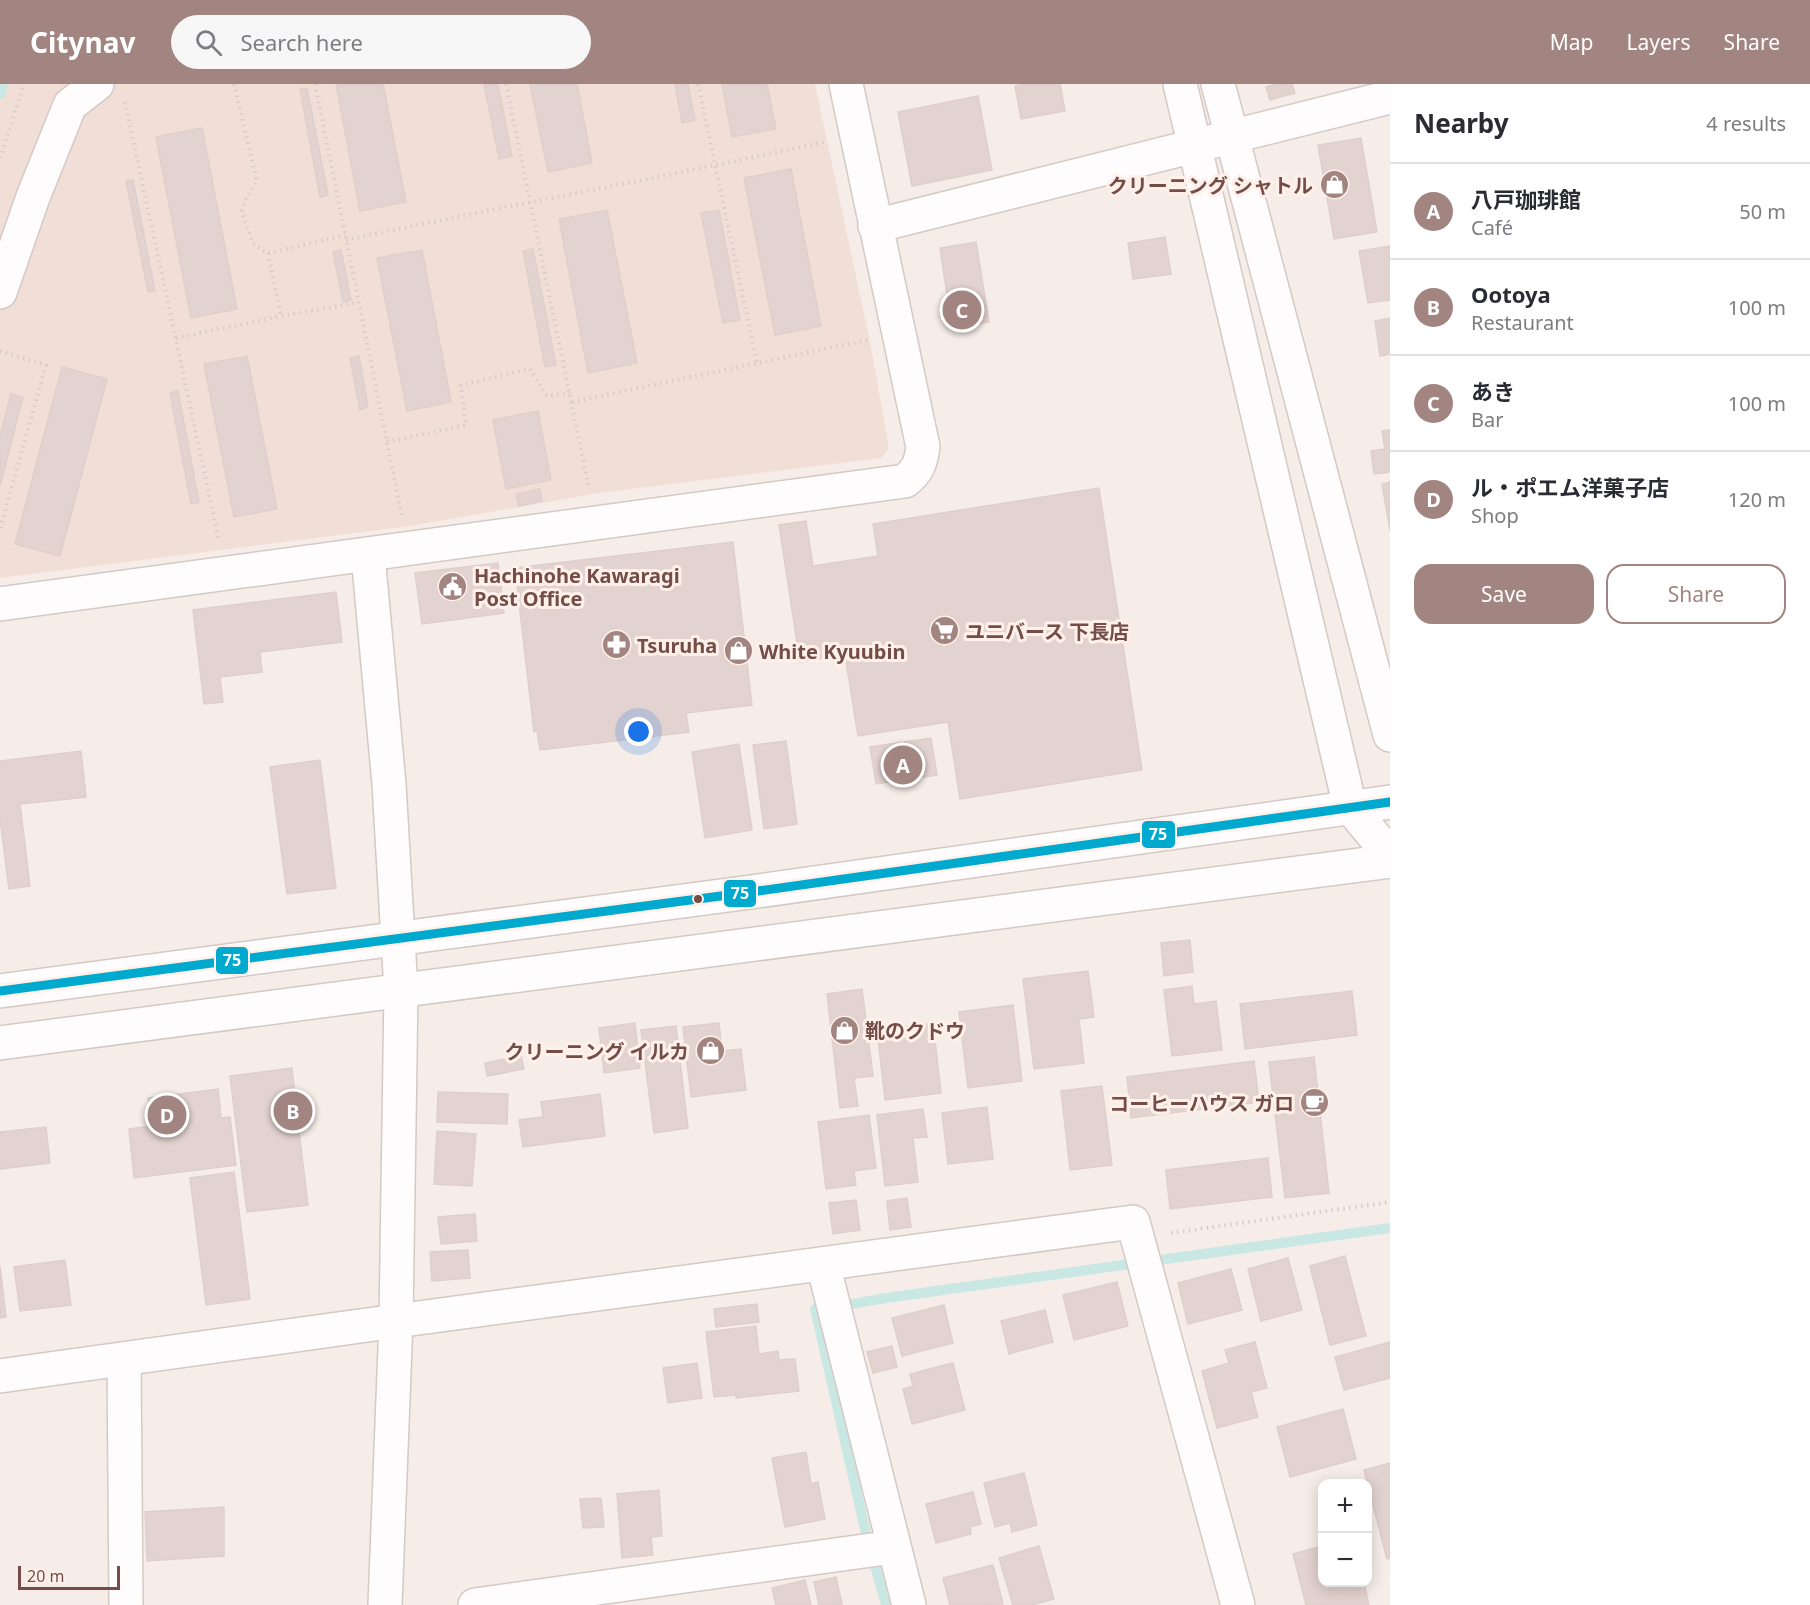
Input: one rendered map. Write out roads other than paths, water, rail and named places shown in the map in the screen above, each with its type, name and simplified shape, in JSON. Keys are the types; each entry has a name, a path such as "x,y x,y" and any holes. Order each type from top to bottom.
{"street":[{"path":"0,604 905,481 915,473 921,461 923,447 846,84"},
{"path":"1180,84 1350,807 1390,855"},
{"path":"1218,84 1390,735"},
{"path":"0,292 33,197 70,105 110,90"},
{"path":"875,226 1390,97"},
{"path":"368,555 389,784 401,991 396,1321 386,1605"},
{"path":"0,991 751,892 1390,802"},
{"path":"0,1042 1390,861"},
{"path":"0,1376 1133,1222 1238,1605"},
{"path":"823,1264 909,1605"},
{"path":"124,1359 126,1605"},
{"path":"475,1605 893,1547"}],"waterway":[{"path":"0,94 3,84"},
{"path":"886,1605 864,1525 815,1309 1390,1228"}],"place":[{"name":"クリーニング シャトル","path":"1334,185"},
{"name":"あき","path":"962,310"},
{"name":"Hachinohe Kawaragi Post Office","path":"453,587"},
{"name":"ユニバース 下長店","path":"944,631"},
{"name":"Tsuruha","path":"616,645"},
{"name":"White Kyuubin","path":"738,651"},
{"name":"八戸珈琲館","path":"903,765"},
{"name":"靴のクドウ","path":"844,1030"},
{"name":"クリーニング イルカ","path":"710,1051"},
{"name":"コーヒーハウス ガロ","path":"1315,1103"},
{"name":"Ootoya","path":"293,1111"},
{"name":"ル・ポエム洋菓子店","path":"167,1115"}]}
